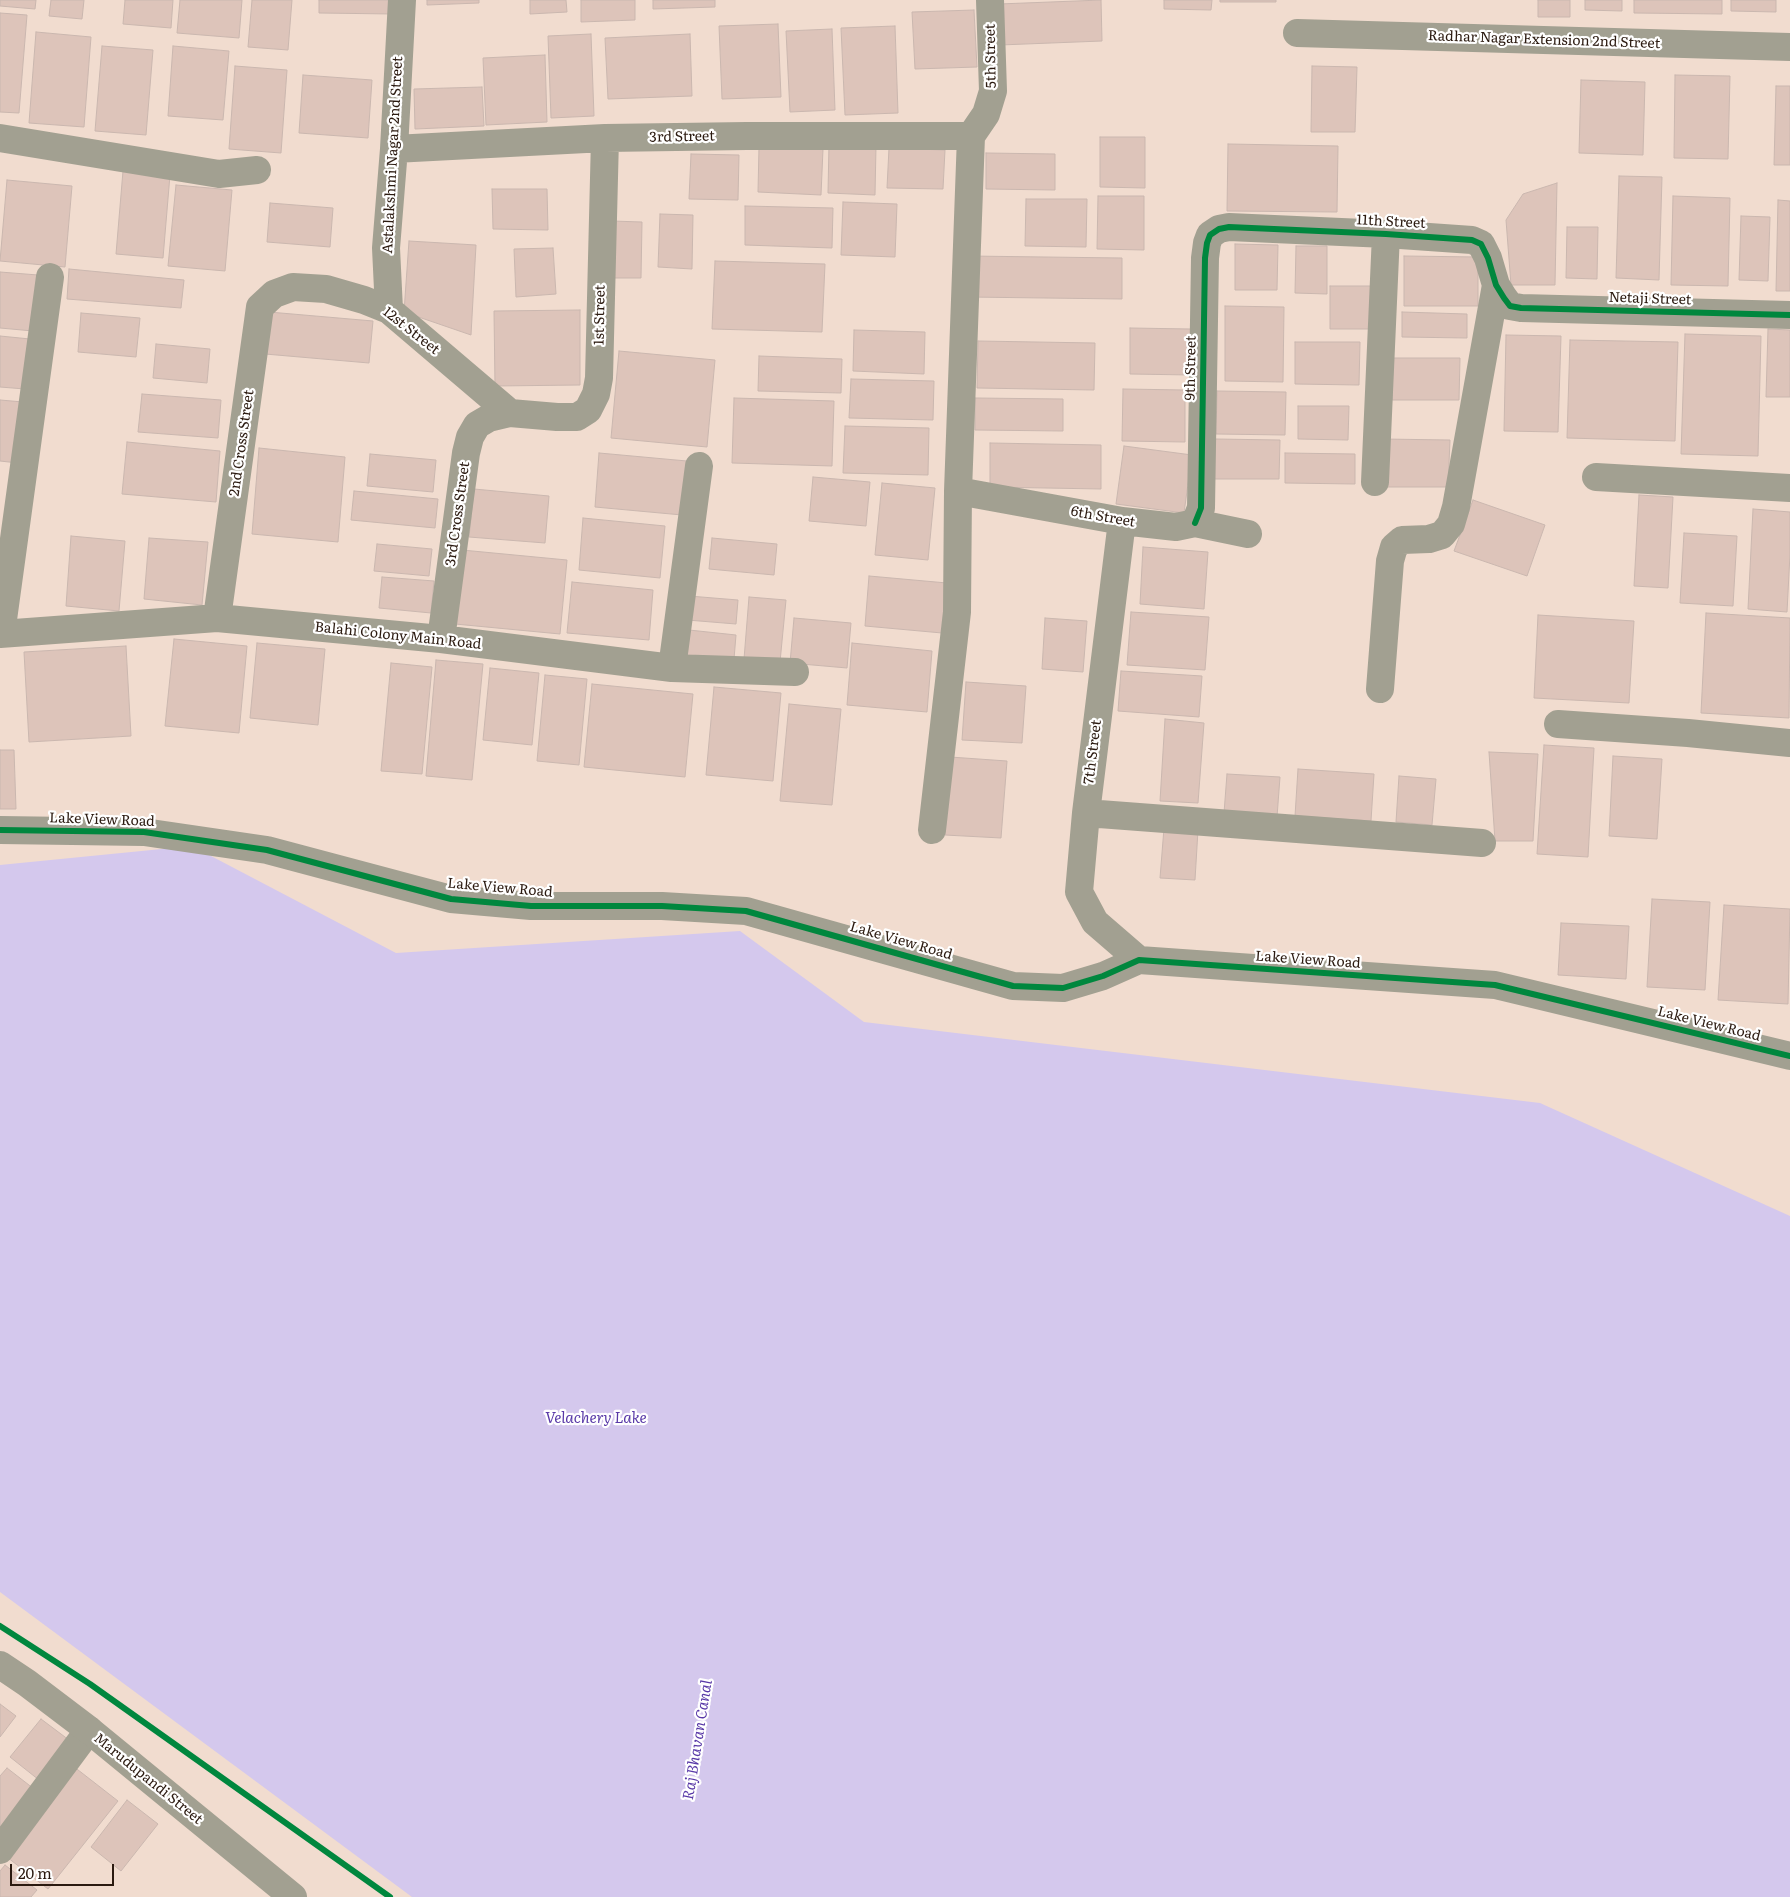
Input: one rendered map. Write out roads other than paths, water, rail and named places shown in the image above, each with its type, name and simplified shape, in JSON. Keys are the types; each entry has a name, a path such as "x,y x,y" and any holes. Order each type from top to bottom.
{"street":[{"name":"Astalakshmi Nagar 2nd Street","path":"389,310 386,248 394,149 402,0"},
{"name":"5th Street","path":"971,136 986,114 993,91 990,0"},
{"name":"Radhar Nagar Extension 2nd Street","path":"1297,33 1790,46"},
{"name":"3rd Street","path":"394,149 604,138 971,136"},
{"path":"932,830 957,612 958,491 971,136"},
{"path":"0,138 219,174 257,170"},
{"name":"1st Street","path":"510,413 577,417 588,410 596,394 599,378 604,138"},
{"name":"11th Street","path":"1229,227 1472,240 1481,244 1503,295"},
{"name":"9th Street","path":"1195,523 1201,508 1205,258 1210,235 1218,229 1229,227"},
{"path":"1376,482 1386,234"},
{"path":"0,634 50,277"},
{"name":"12st Street","path":"293,287 326,289 364,300 389,310 510,413"},
{"name":"2nd Cross Street","path":"217,618 260,307 274,294 293,287"},
{"path":"1380,690 1390,561 1394,548 1402,540 1429,539 1442,535 1452,524 1503,295"},
{"name":"Netaji Street","path":"1503,295 1521,308 1790,315"},
{"name":"3rd Cross Street","path":"441,639 466,453 470,437 483,421 510,413"},
{"path":"672,668 700,466"},
{"path":"1596,477 1790,488"},
{"name":"6th Street","path":"958,491 1122,521 1176,527 1195,523 1248,534"},
{"name":"7th Street","path":"1122,521 1086,813 1079,892 1095,922 1139,960"},
{"name":"Balahi Colony Main Road","path":"0,634 217,618 441,639 672,668 795,672"},
{"path":"1558,724 1688,732 1790,743"},
{"path":"1086,813 1482,843"},
{"name":"Lake View Road","path":"0,830 144,832 268,850 451,899 531,906 662,906 746,911 1013,986 1063,988 1103,976 1139,960 1495,985 1790,1056"},
{"name":"Marudupandi Street","path":"0,1665 27,1683 88,1730 293,1897"},
{"path":"0,1850 88,1730"}],"water":[{"name":"Velachery Lake","path":"192,846 396,953 740,931 864,1022 1540,1103 1790,1216 1790,1897 412,1897 0,1592 0,865"}],"water label":[{"name":"Raj Bhavan Canal","path":"698,1740"}]}
